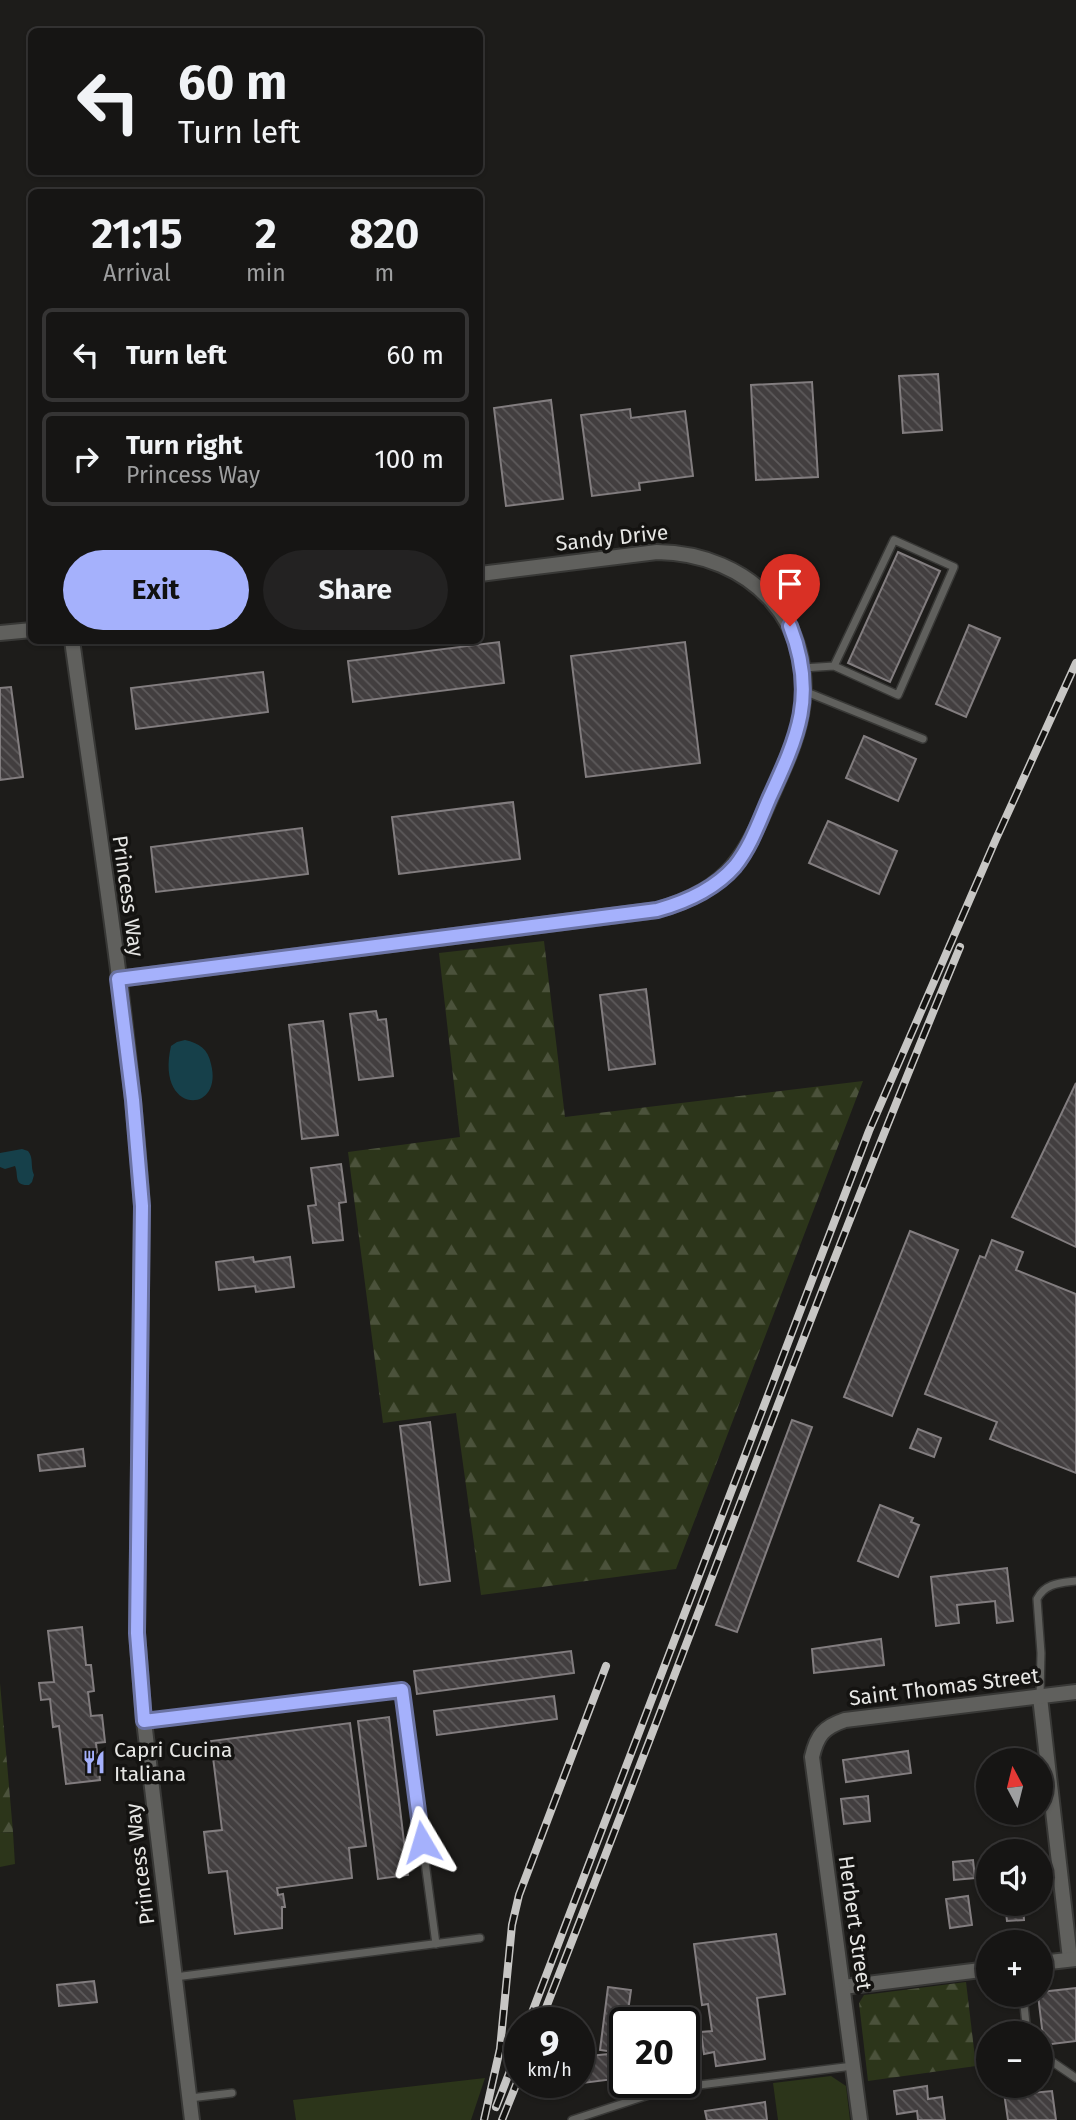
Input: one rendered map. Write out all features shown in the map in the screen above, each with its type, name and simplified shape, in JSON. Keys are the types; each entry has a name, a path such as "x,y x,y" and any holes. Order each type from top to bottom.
{"street":[{"name":"Sandy Drive","path":"118,979 645,912 682,903 720,880 735,866 750,842 789,755 800,720 804,691 803,668 782,599 716,562 681,552 657,552 483,574"},
{"path":"0,633 28,630"},
{"name":"Princess Way","path":"73,644 133,1100 142,1206 137,1633 144,1721 192,2120"},
{"name":"Saint Thomas Street","path":"820,1733 830,1725 845,1720 1076,1692"},
{"path":"1040,1697 1073,1959 1053,1962"},
{"name":"Herbert Street","path":"820,1733 812,1757 860,2120"},
{"path":"843,1987 976,1971"}],"lane":[{"path":"803,668 834,666 898,695 954,567 894,540 834,666"},
{"path":"804,691 923,739"},
{"path":"1040,1697 1041,1653 1037,1599 1041,1591 1052,1584 1076,1581"},
{"path":"144,1721 402,1690 436,1944"},
{"path":"175,1977 480,1938"},
{"path":"1053,2062 1076,2078"},
{"path":"572,2120 667,2089 853,2066"},
{"path":"190,2098 232,2093"}],"green space":[{"path":"544,941 565,1117 863,1081 676,1569 481,1595 456,1413 383,1423 348,1152 460,1137 439,953"},
{"path":"0,1683 13,1832 0,1833"},
{"path":"13,1832 15,1864 0,1867 0,1833"},
{"path":"966,1982 976,2066 868,2081 859,2003 864,1995"},
{"path":"831,2076 846,2086 850,2120 778,2120 773,2083"},
{"path":"485,2078 471,2120 296,2120 293,2100"}],"water":[{"path":"185,1040 202,1048 208,1054 211,1064 212,1081 208,1092 200,1099 190,1100 180,1095 172,1085 169,1069 171,1046"},
{"path":"22,1149 28,1151 31,1159 34,1175 29,1185 19,1182 15,1166 5,1169 0,1167 0,1153"}],"building":[{"path":"938,374 942,430 903,433 899,376"},
{"path":"812,382 818,477 756,480 751,385"},
{"path":"551,400 563,499 506,506 494,408"},
{"path":"630,409 631,418 685,411 693,476 639,483 640,490 592,496 581,415"},
{"path":"898,552 940,571 890,682 848,663"},
{"path":"969,625 1000,638 966,717 936,704"},
{"path":"499,642 504,683 353,702 348,661"},
{"path":"685,642 700,763 586,777 571,656"},
{"path":"263,672 268,712 136,729 131,688"},
{"path":"11,687 23,777 0,780 0,688"},
{"path":"864,736 916,759 898,801 846,778"},
{"path":"513,802 520,859 399,874 392,817"},
{"path":"828,821 897,851 879,894 809,863"},
{"path":"302,828 308,874 156,892 151,847"},
{"path":"646,989 655,1064 609,1070 600,995"},
{"path":"376,1011 378,1020 386,1019 393,1076 359,1080 350,1014"},
{"path":"323,1021 338,1135 302,1139 289,1025"},
{"path":"1076,1083 1076,1247 1012,1217"},
{"path":"341,1164 346,1202 339,1203 343,1240 313,1243 308,1206 316,1205 311,1168"},
{"path":"910,1231 958,1250 892,1416 844,1397"},
{"path":"992,1240 1023,1252 1016,1270 1076,1294 1076,1473 990,1439 997,1422 925,1394 980,1256 985,1258"},
{"path":"253,1257 254,1262 290,1257 294,1287 256,1292 255,1286 219,1290 216,1262"},
{"path":"792,1420 812,1427 737,1632 716,1625"},
{"path":"430,1422 450,1581 420,1585 400,1426"},
{"path":"918,1429 941,1438 934,1457 910,1448"},
{"path":"83,1449 85,1466 40,1471 38,1455"},
{"path":"880,1505 913,1518 911,1522 919,1525 898,1577 858,1561"},
{"path":"1007,1568 1013,1621 997,1623 995,1601 957,1605 959,1623 936,1626 931,1577"},
{"path":"82,1627 86,1665 91,1665 94,1691 88,1692 91,1716 102,1715 105,1742 96,1743 100,1780 66,1784 59,1726 53,1727 50,1699 41,1700 39,1683 54,1682 48,1631"},
{"path":"881,1639 884,1665 814,1673 812,1649"},
{"path":"571,1651 574,1673 417,1694 414,1671"},
{"path":"554,1696 557,1719 437,1735 434,1711"},
{"path":"389,1717 408,1875 378,1879 358,1721"},
{"path":"350,1723 366,1846 349,1848 352,1878 277,1888 278,1895 283,1894 285,1907 282,1907 282,1928 235,1934 227,1871 209,1873 204,1832 222,1830 211,1741"},
{"path":"908,1751 911,1773 846,1782 843,1760"},
{"path":"868,1796 870,1821 844,1824 841,1799"},
{"path":"973,1860 975,1878 954,1880 953,1862"},
{"path":"968,1896 972,1925 950,1928 946,1899"},
{"path":"1006,1916 1024,1916 1024,1920 1007,1921"},
{"path":"776,1934 785,1994 757,1998 765,2059 716,2066 714,2052 704,2054 701,2032 712,2031 708,2004 702,2005 694,1944"},
{"path":"94,1981 97,2002 59,2006 57,1985"},
{"path":"608,1987 631,1990 629,2007 609,2007 609,2051 600,2050"},
{"path":"1076,1988 1076,2041 1053,2044 1053,2021 1041,2021 1039,2007 1053,2007 1053,1991"},
{"path":"609,2054 609,2080 595,2081 595,2055"},
{"path":"927,2086 928,2099 942,2097 945,2120 918,2120 917,2111 897,2114 894,2091"},
{"path":"1005,2098 1053,2098 1056,2120 1008,2120"},
{"path":"765,2102 767,2120 707,2120 705,2111"}],"railway":[{"path":"534,2007 869,1131 1076,663"},
{"path":"546,2007 799,1350 960,947"},
{"path":"484,2120 500,2049 512,1925 519,1895 606,1666"},
{"path":"496,2107 504,2086"},
{"path":"502,2120 511,2098"}],"place":[{"name":"Capri Cucina Italiana","path":"94,1762"}],"route":[{"path":"422,1842 402,1690 144,1721 137,1633 142,1206 133,1100 118,979 657,910 682,903 703,892 735,866 750,842 789,755 800,720 804,691 799,649 790,626"}]}
